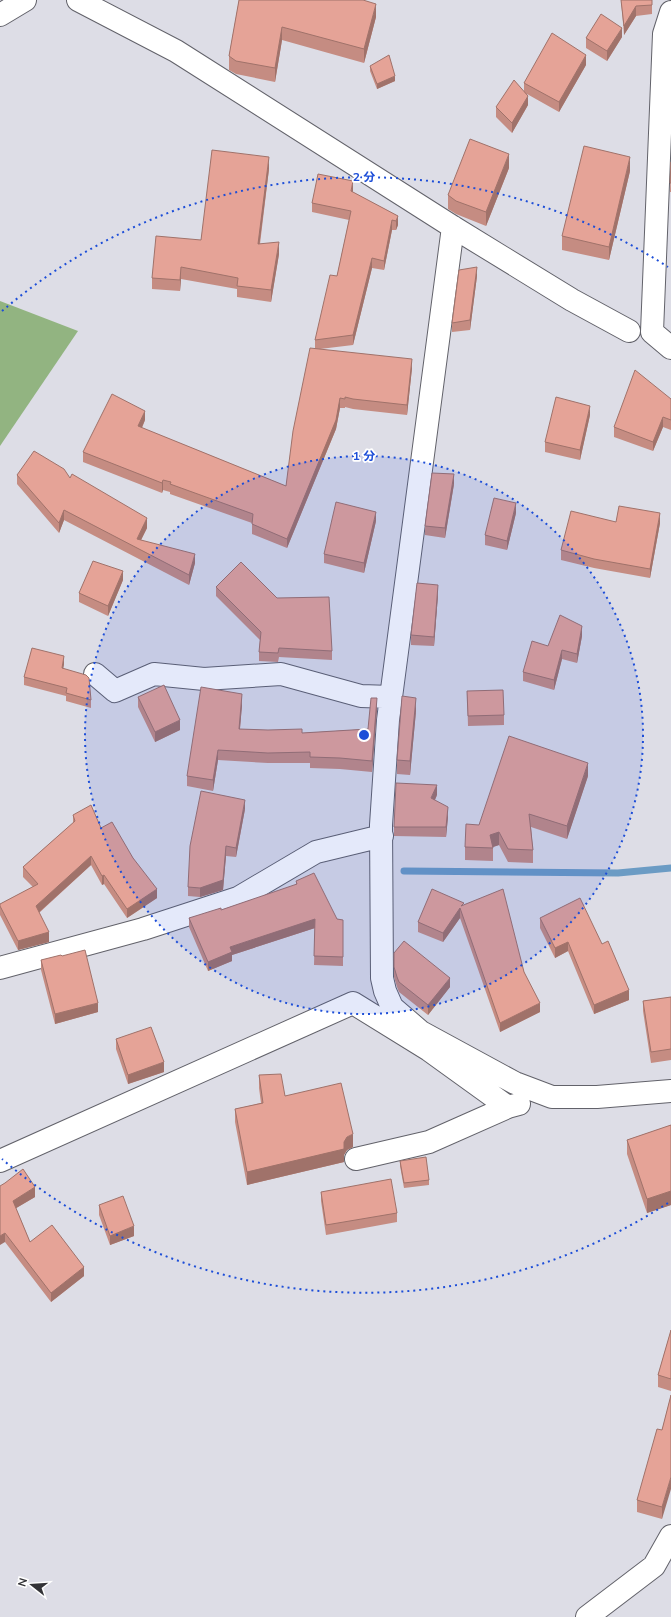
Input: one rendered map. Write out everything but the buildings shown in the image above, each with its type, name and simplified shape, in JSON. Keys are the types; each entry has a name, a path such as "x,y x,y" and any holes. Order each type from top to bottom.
{"street":[{"path":"0,15 25,0"},
{"path":"78,0 176,51 453,227 572,300 629,331"},
{"path":"671,12 664,34 667,67 652,332 671,348"},
{"path":"453,227 391,697 382,836 382,978 385,991 392,1007 421,1032 515,1083 552,1096"},
{"path":"95,674 115,691 154,674 204,679 280,674 361,696 391,697"},
{"path":"0,968 143,929 238,898 316,852 382,836"},
{"path":"0,1161 353,1003 429,1050 508,1106"},
{"path":"356,1159 429,1142 508,1106 552,1096 598,1097 671,1091"},
{"path":"587,1617 654,1566 671,1536"}],"green space":[{"path":"0,301 78,331 0,446"}],"waterway":[{"path":"404,871 618,873 671,868"}]}
